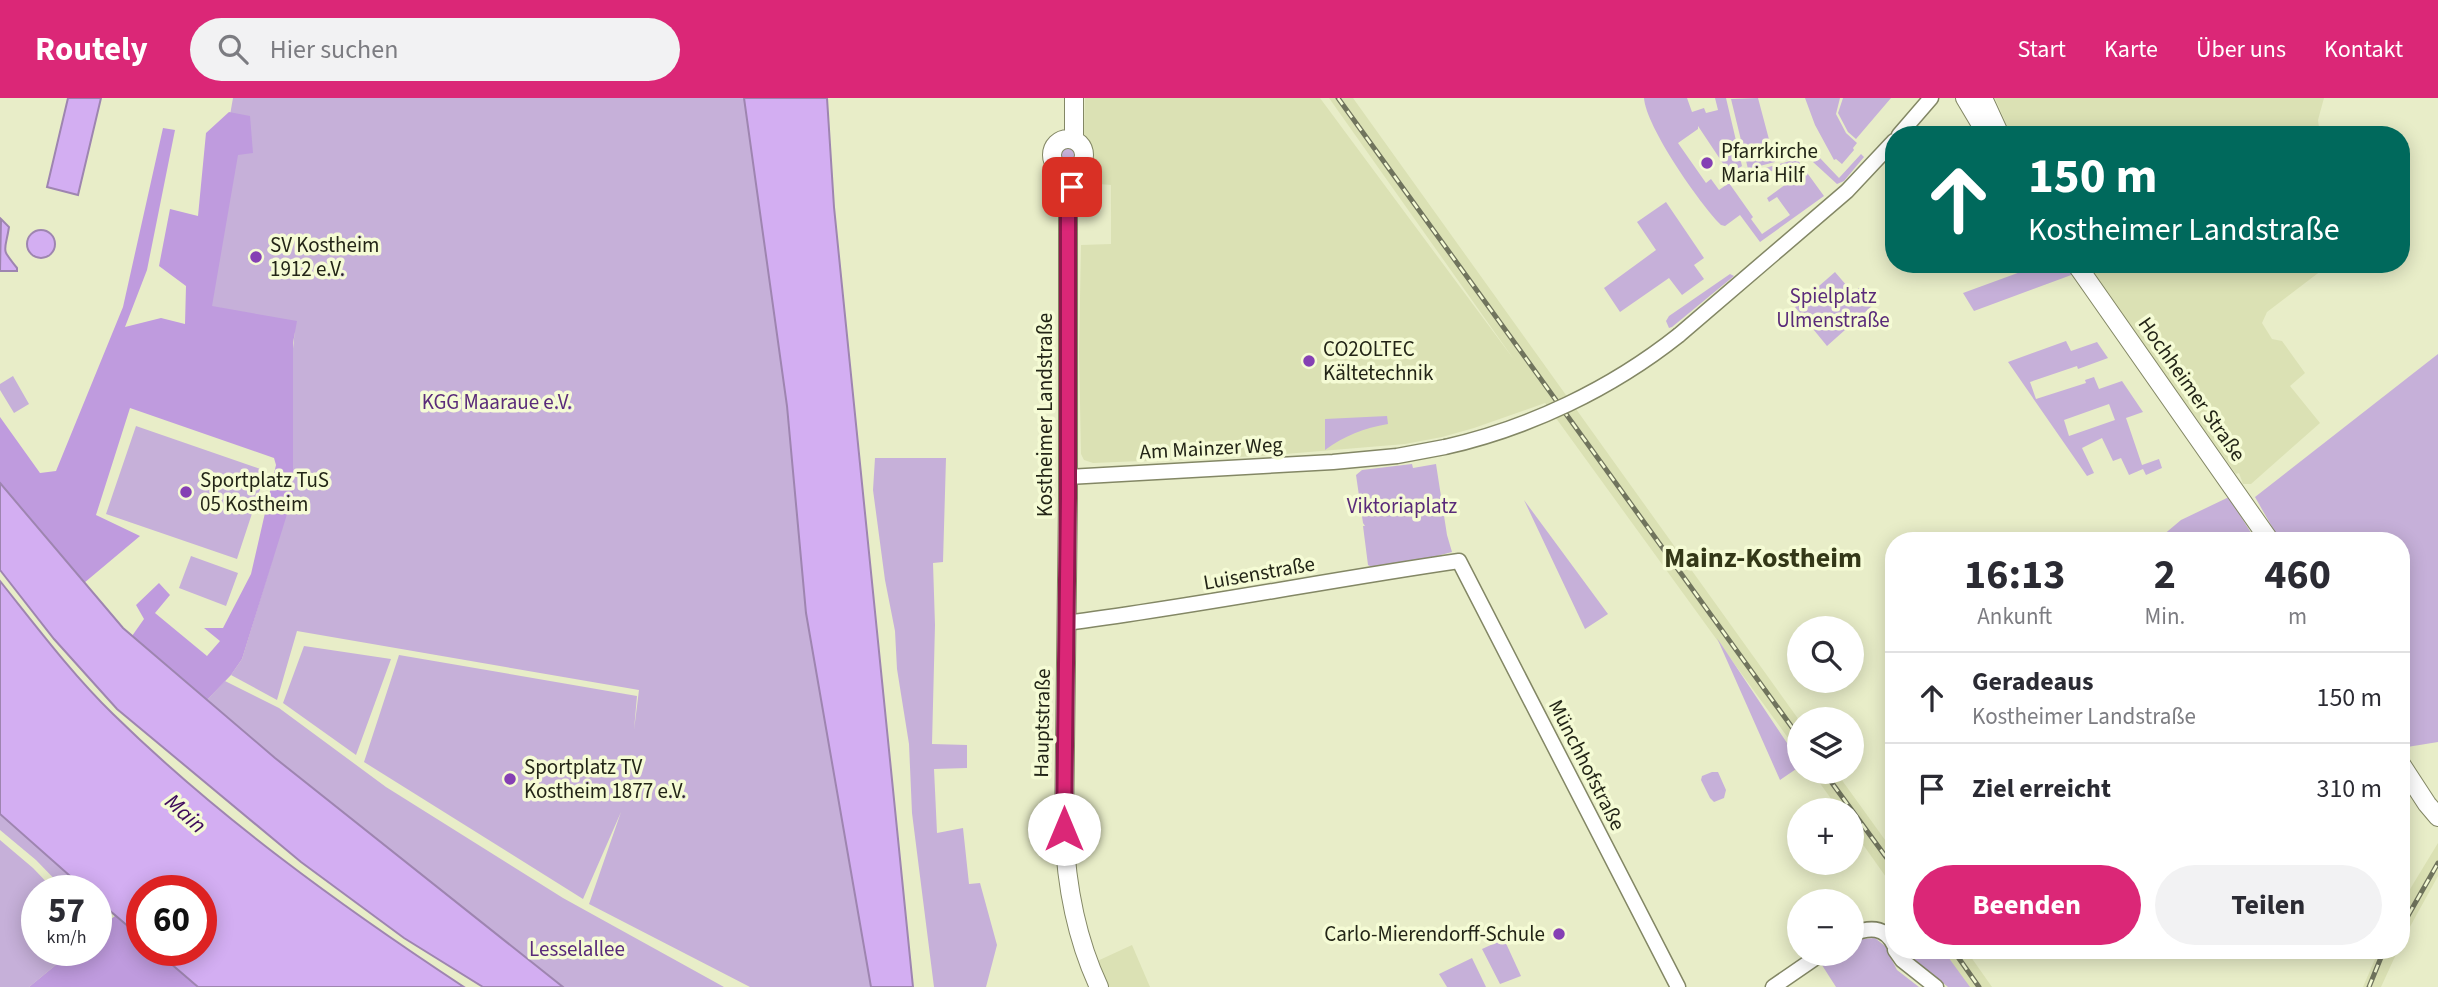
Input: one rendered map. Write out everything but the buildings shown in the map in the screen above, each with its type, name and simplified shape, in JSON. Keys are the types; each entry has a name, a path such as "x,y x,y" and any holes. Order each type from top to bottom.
{"main road":[{"path":"1065,98 1068,140"},
{"path":"1068,140 1074,98"},
{"path":"1965,98 1982,126"},
{"path":"1983,98 1996,126"},
{"path":"1068,140 1081,146 1084,156 1080,165 1068,170 1055,164 1052,154 1055,145 1068,140"},
{"name":"Kostheimer Landstraße","path":"1066,623 1068,208 1072,187 1068,170"},
{"name":"Hochheimer Straße","path":"2082,273 2264,532"},
{"name":"Hauptstraße","path":"1066,623 1066,863 1077,923 1099,987"},
{"path":"2410,777 2438,817"}],"street":[{"path":"1907,126 1931,98"},
{"name":"Am Mainzer Weg","path":"1068,477 1397,456 1445,447 1514,427 1570,403 1623,374 1679,335 1847,191 1885,151"},
{"name":"Luisenstraße","path":"1066,623 1189,607 1459,561"},
{"name":"Münchhofstraße","path":"1459,561 1678,987"},
{"path":"1864,931 1881,930 1885,933"},
{"path":"1901,959 1936,987"},
{"path":"1773,987 1804,966"}],"shaded area":[{"path":"1085,98 1320,98 1515,361 1329,98 1353,98 1790,707 1787,707 1787,736 1545,403 1474,428 1405,444 1261,456 1093,463 1084,460 1081,454 1079,352 1081,245 1111,244 1111,185 1086,183"},
{"path":"1995,98 2324,98 2319,126 2007,126"},
{"path":"229,112 250,116 253,153 238,155 212,306 297,321 293,343 293,495 242,659 207,700 132,636 144,619 136,605 159,583 170,595 155,613 207,656 220,641 204,628 223,628 251,574 276,465 274,458 130,408 96,515 140,536 84,583 0,483 0,417 40,473 56,471 123,307 163,128 175,130 147,270 125,327 161,318 185,324 186,286 159,266 170,209 198,216 206,133"},
{"path":"2092,273 2318,273 2267,312 2262,323 2272,339 2282,341 2305,373 2290,386 2320,423 2251,484 2243,484 2239,473 2236,474"},
{"path":"1821,784 1845,784 1855,798 1830,798"},
{"path":"1864,811 1885,840 1885,876 1864,846"},
{"path":"2438,843 2438,876 2410,927 2410,889"},
{"path":"115,916 126,925 126,966 174,966 198,987 29,987 55,966 112,966 112,918"},
{"path":"1132,945 1150,987 1104,987 1093,963"},
{"path":"1947,959 1972,959 1992,987 1967,987"},
{"path":"2375,959 2394,959 2381,987 2363,987"}],"green space":[{"name":"KGG Maaraue e.V.","path":"233,98 744,98 787,406 806,613 871,987 750,987 589,904 621,812 583,899 364,762 399,655 637,696 634,730 639,690 297,631 277,700 231,675 242,659 271,564 295,329 195,312"},
{"path":"1644,98 1687,98 1692,112 1704,108 1706,113 1718,110 1715,98 1726,98 1742,166 1730,174 1698,126 1698,129 1678,143 1706,183 1711,179 1719,190 1729,183 1762,234 1790,215 1777,197 1769,202 1767,198 1786,184 1793,175 1789,168 1765,172 1762,169 1797,159 1824,196 1760,242 1740,215 1725,226 1721,225 1700,200 1664,145 1647,111"},
{"path":"1758,98 1775,162 1748,169 1731,99"},
{"path":"1805,98 1840,98 1836,114 1846,133 1857,143 1842,164 1834,160 1815,125"},
{"path":"1843,98 1891,98 1856,139 1848,132 1838,113"},
{"path":"1068,143 1076,146 1079,154 1076,162 1068,165 1060,162 1057,154 1060,146"},
{"path":"1861,154 1864,157 1844,181 1837,184 1813,162 1819,157 1839,178"},
{"path":"1666,202 1704,258 1694,265 1704,279 1682,295 1669,278 1620,312 1604,288 1656,250 1637,222"},
{"name":"Spielplatz Ulmenstraße","path":"1835,272 1853,293 1859,288 1873,305 1827,346 1795,307"},
{"path":"2018,273 2074,274 1974,311 1963,293"},
{"path":"1730,274 1734,276 1669,328 1666,321 1669,316"},
{"path":"2066,341 2071,351 2097,342 2108,358 2030,382 2036,399 2086,383 2085,380 2094,377 2099,389 2122,381 2143,412 2126,418 2142,465 2159,459 2162,468 2146,475 2143,469 2129,475 2121,458 2113,461 2102,438 2082,448 2094,473 2087,476 2008,362","holes":["2109,404 2115,420 2069,436 2064,420"]},
{"path":"2438,354 2438,742 2410,747 2410,532 2275,532 2255,497"},
{"path":"13,376 29,404 14,413 0,390 0,384"},
{"path":"1387,416 1388,424 1355,433 1325,450 1325,419"},
{"name":"Sportplatz TuS 05 Kostheim","path":"136,426 266,471 237,559 106,514"},
{"path":"875,458 946,458 943,562 933,563 935,625 932,744 967,745 967,768 934,769 937,833 963,828 969,884 980,883 997,945 986,987 934,987 912,813 909,744 873,490"},
{"name":"Viktoriaplatz","path":"1412,464 1413,468 1436,464 1452,552 1380,571 1368,565 1365,526 1356,475 1362,470"},
{"path":"2229,497 2250,532 2167,532 2181,520"},
{"path":"1524,500 1608,614 1585,629"},
{"path":"191,556 238,573 226,606 179,588"},
{"path":"1717,638 1787,743 1787,775 1780,780"},
{"path":"304,646 391,659 356,755 283,703"},
{"name":"Lesselallee","path":"225,681 279,708 386,787 563,898 724,987 563,987 275,758 207,700"},
{"path":"1718,772 1726,790 1724,798 1714,802 1701,780 1702,776"},
{"path":"0,814 69,875 51,875 0,830"},
{"path":"0,840 40,875 21,875 21,966 55,966 29,987 0,987"},
{"path":"1875,938 1885,946 1885,959 1892,959 1897,970 1919,987 1836,987 1823,966 1864,966 1864,939"},
{"path":"1504,939 1521,976 1500,984 1482,949"},
{"path":"1472,958 1486,987 1447,987 1439,974"},
{"path":"1913,959 1950,959 1970,987 1948,987"}],"water":[{"path":"68,98 101,98 78,195 47,187"},
{"path":"744,98 827,98 834,207 913,987 871,987 806,613 787,406"},
{"path":"1,219 9,227 5,249 17,271 0,271"},
{"path":"41,230 51,234 55,244 51,254 41,258 31,254 27,244 31,234"},
{"path":"0,483 123,628 275,758 563,987 483,987 404,938 301,862 117,709 54,639 0,570"},
{"name":"Main","path":"0,581 98,699 195,789 282,859 372,925 464,987 198,987 174,966 217,966 217,875 126,875 126,924 112,913 112,875 69,875 0,814"}],"railway":[{"path":"1338,98 1787,720"},
{"path":"1833,784 1885,856"},
{"path":"2410,912 2438,863"},
{"path":"1959,959 1979,987"},
{"path":"2369,987 2380,959"}],"place":[{"name":"Pfarrkirche Maria Hilf","path":"1707,163"},
{"name":"SV Kostheim 1912 e.V.","path":"256,257"},
{"name":"CO2OLTEC Kältetechnik","path":"1309,361"},
{"name":"Sportplatz TuS 05 Kostheim","path":"186,492"},
{"name":"Sportplatz TV Kostheim 1877 e.V.","path":"510,779"},
{"name":"Carlo-Mierendorff-Schule","path":"1559,934"}],"district":[{"name":"Mainz-Kostheim","path":"1763,557"}],"route":[{"path":"1064,829 1068,208 1072,187"}]}
